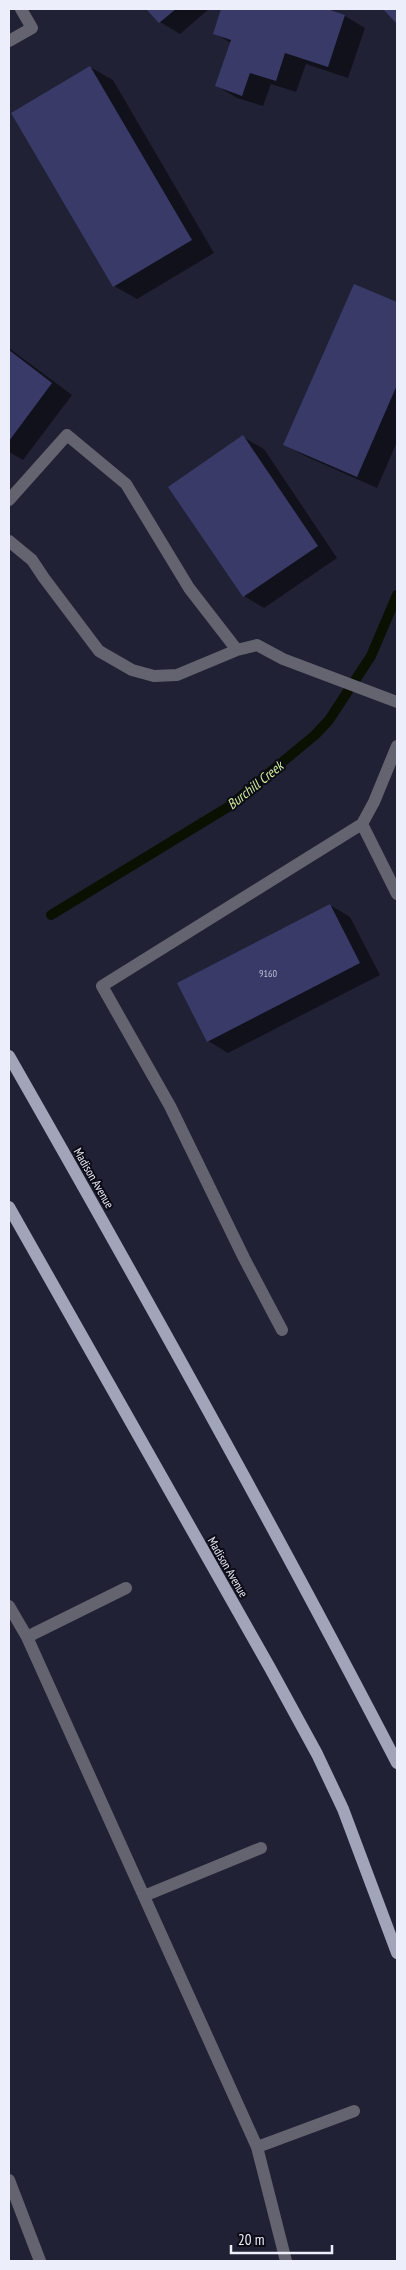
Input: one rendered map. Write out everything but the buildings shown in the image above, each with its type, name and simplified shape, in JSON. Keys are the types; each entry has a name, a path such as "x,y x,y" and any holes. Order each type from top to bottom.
{"main road":[{"name":"Madison Avenue","path":"9,1056 114,1240 350,1672 397,1763"},
{"name":"Madison Avenue","path":"9,1207 317,1754 343,1809 397,1953"}],"street":[{"path":"9,41 32,28 21,9"},
{"path":"9,500 67,435 126,484 189,588 237,650"},
{"path":"9,541 32,560 99,651 132,670 154,676 177,675 237,650 257,644 283,659 397,702"},
{"path":"282,1330 244,1258 170,1106 102,986 362,824 374,802 397,746"},
{"path":"362,824 397,894"},
{"path":"27,1637 126,1588"},
{"path":"9,1606 27,1637 257,2147 286,2261"},
{"path":"144,1896 260,1848"},
{"path":"257,2147 354,2111"},
{"path":"9,2180 40,2261"}],"waterway":[{"name":"Burchill Creek","path":"51,915 228,807 315,735 329,720 371,656 397,595"}]}
